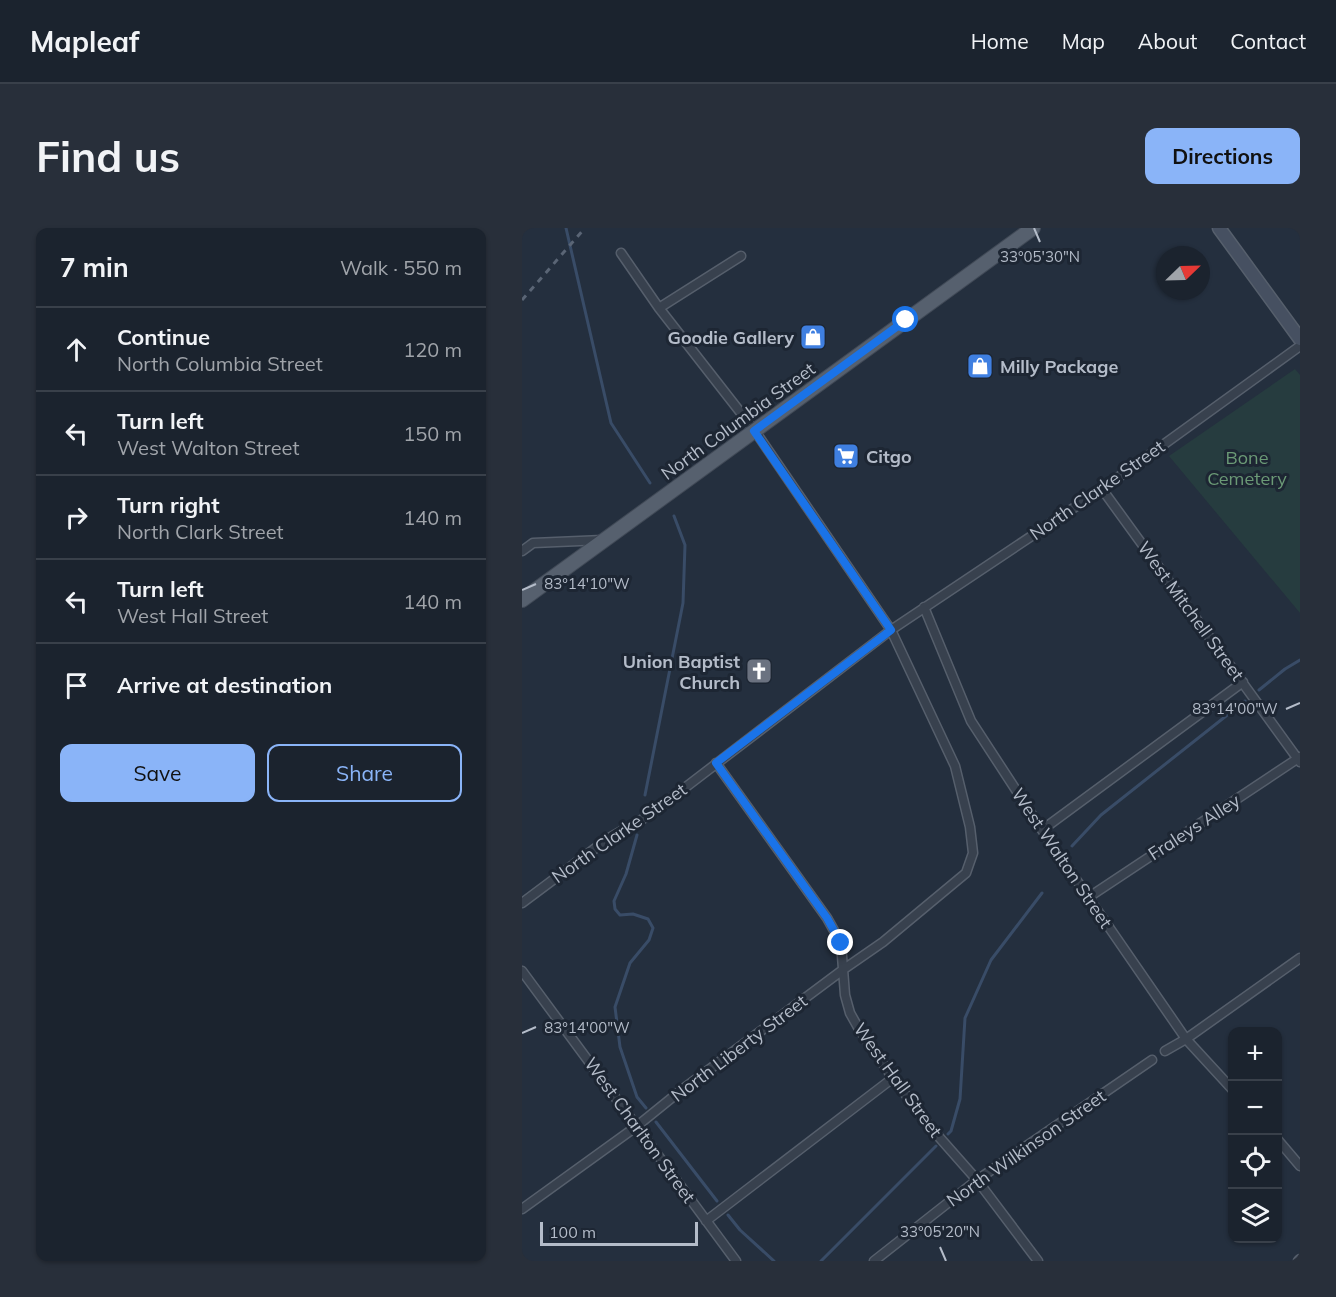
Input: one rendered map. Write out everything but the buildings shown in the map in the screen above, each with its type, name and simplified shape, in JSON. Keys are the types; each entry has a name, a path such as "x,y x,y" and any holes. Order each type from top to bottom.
{"main road":[{"name":"North Columbia Street","path":"522,600 1033,228"},
{"path":"1219,228 1300,339"}],"street":[{"path":"621,253 659,308 754,431 891,630"},
{"path":"659,308 741,256"},
{"name":"North Clarke Street","path":"522,903 609,838 648,816 891,630 1102,489 1300,346"},
{"name":"West Mitchell Street","path":"1102,489 1299,760"},
{"path":"522,551 533,543 604,540"},
{"name":"West Walton Street","path":"924,607 971,721 1042,830 1186,1039 1228,1084"},
{"name":"North Liberty Street","path":"522,1209 883,942 966,873 973,853 970,827 955,766 891,630"},
{"path":"1042,830 1243,682"},
{"name":"Fraleys Alley","path":"1089,897 1299,760"},
{"name":"West Hall Street","path":"716,763 827,918 841,943 850,1013 893,1078 932,1129 977,1180 1038,1261"},
{"path":"1165,1051 1186,1039 1300,958"},
{"name":"West Charlton Street","path":"522,971 736,1261"},
{"name":"North Wilkinson Street","path":"874,1261 977,1180 1152,1060"},
{"path":"706,1221 893,1078"},
{"path":"1282,1145 1300,1166"}],"green space":[{"name":"Bone Cemetery","path":"1295,369 1300,375 1300,613 1169,456"}],"waterway":[{"path":"566,228 611,423 650,483"},
{"path":"645,795 683,603 685,545 674,516"},
{"path":"1259,690 1300,660"},
{"path":"1072,846 1101,815 1245,701"},
{"path":"637,835 626,874 614,901 615,909 620,915 633,914 648,919 653,928 649,940 630,963 615,1007 620,1047 637,1097 646,1108"},
{"path":"948,1134 951,1131 960,1099 965,1018 991,960 1042,893"},
{"path":"656,1122 717,1201"},
{"path":"821,1261 936,1146"},
{"path":"728,1215 740,1230 774,1261"}],"railway":[{"path":"522,300 585,228"}],"place":[{"name":"Goodie Gallery","path":"813,337"},
{"name":"Milly Package","path":"980,366"},
{"name":"Citgo","path":"846,456"},
{"name":"Union Baptist Church","path":"759,671"}],"route":[{"path":"841,943 827,918 716,763 891,630 754,431 906,320"}]}
